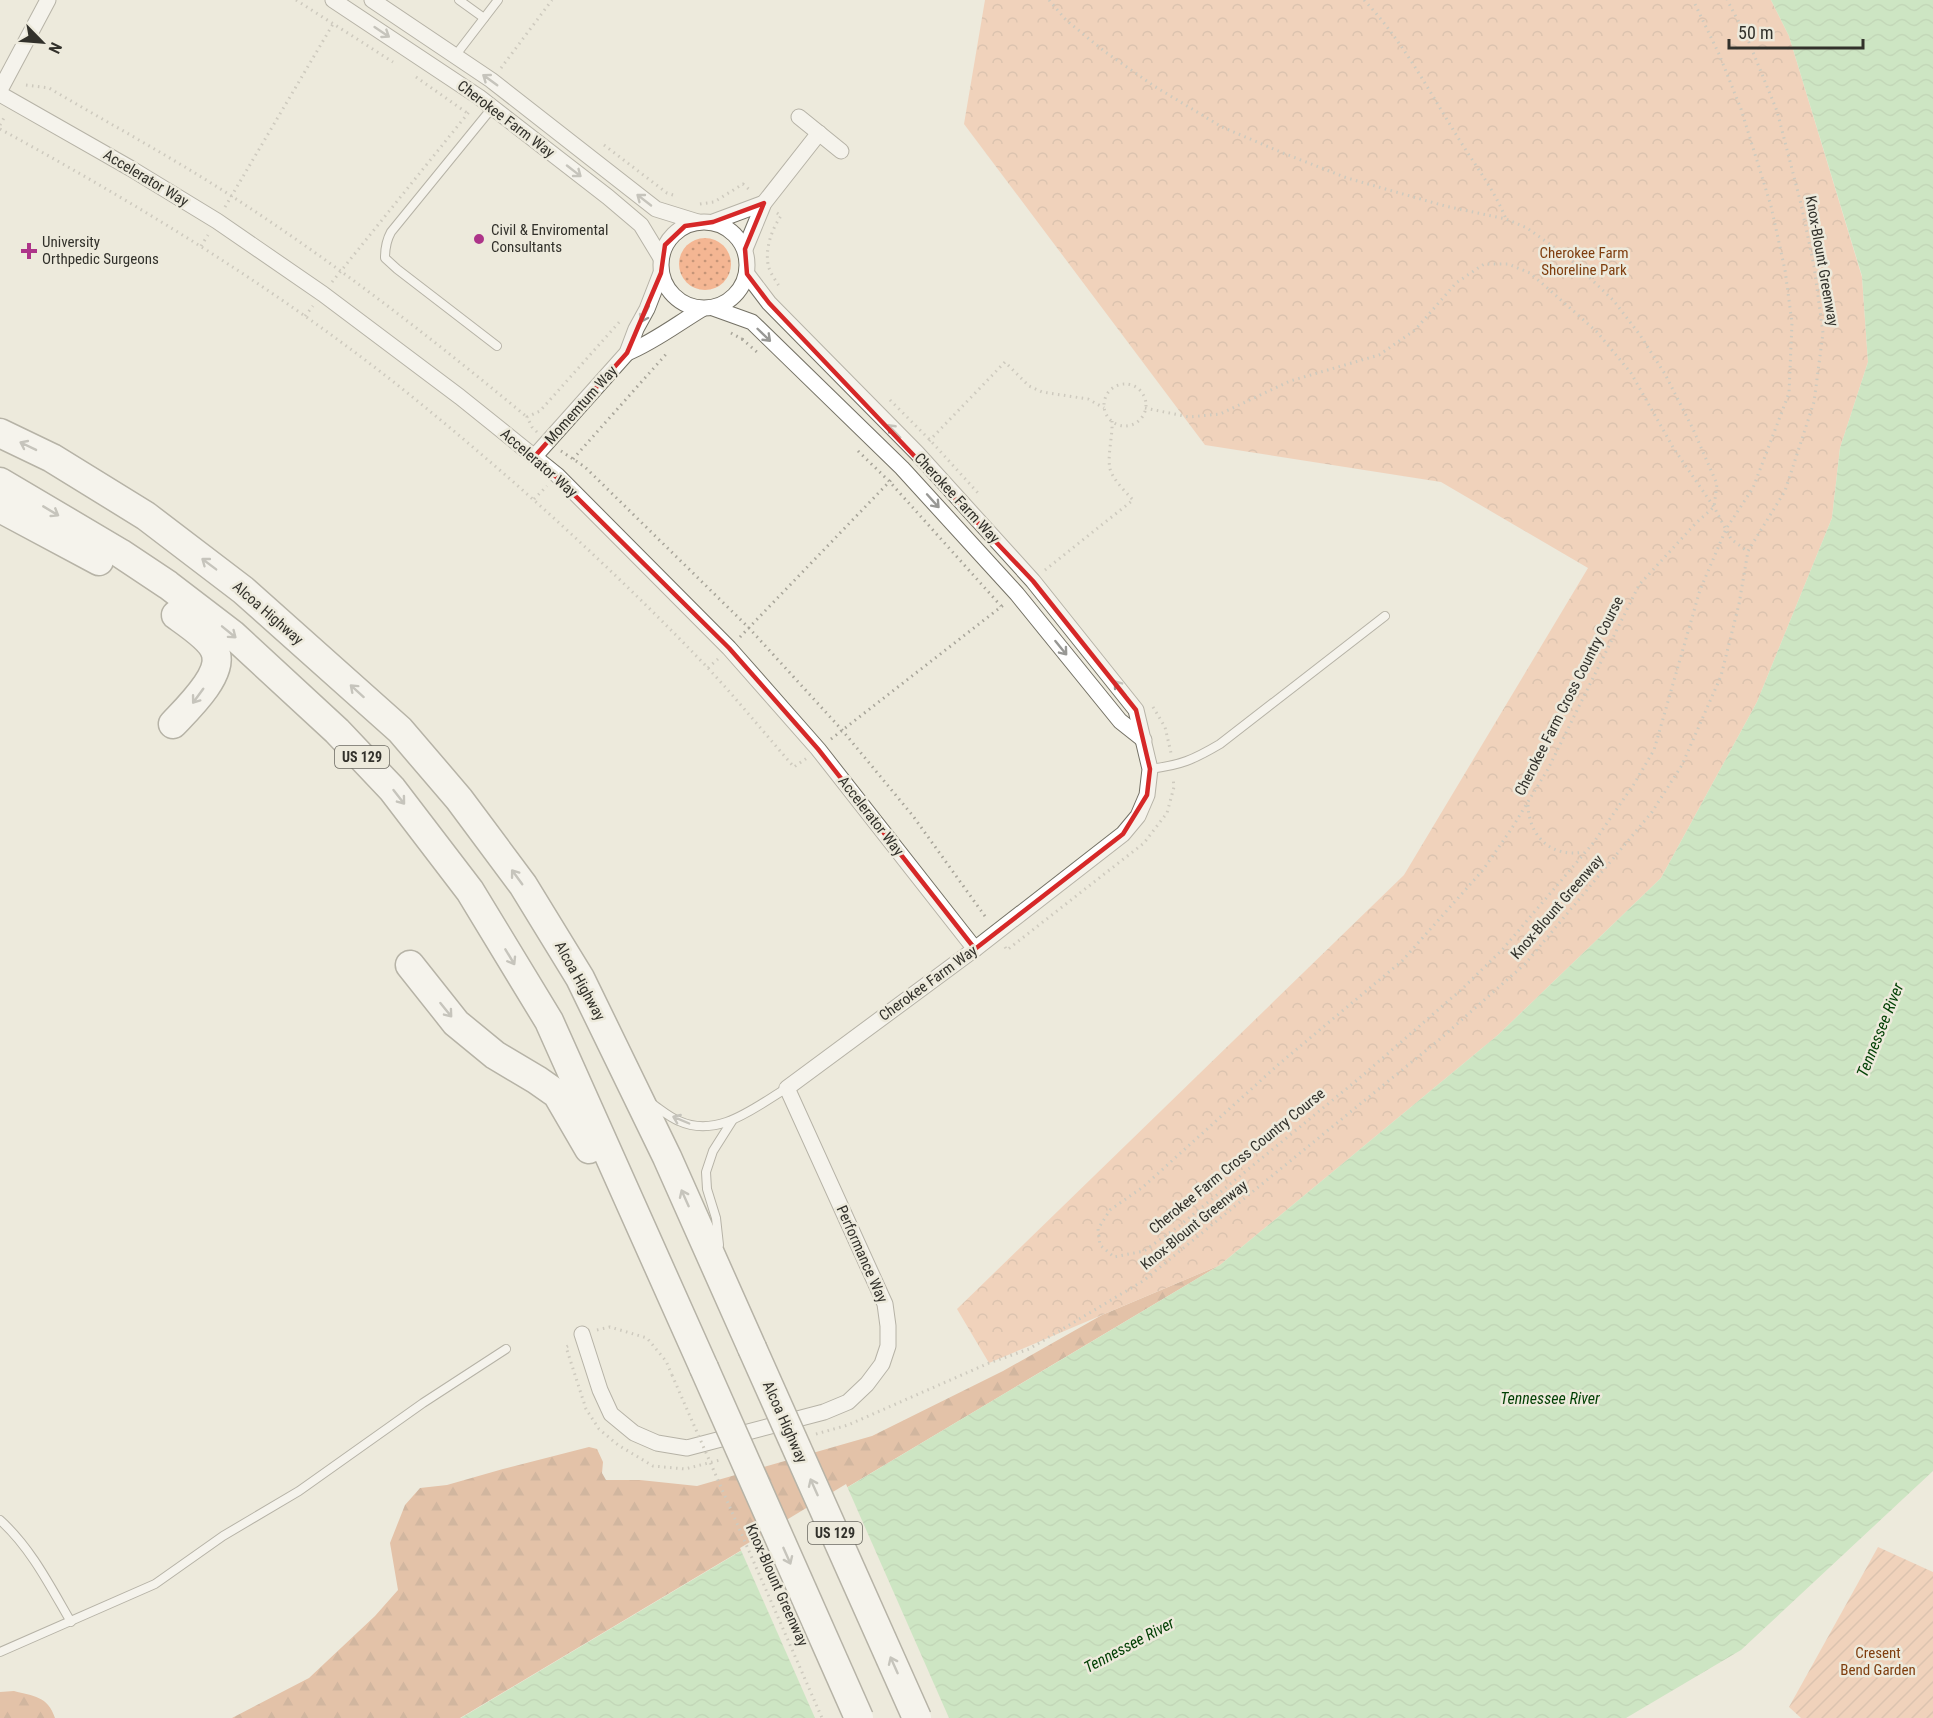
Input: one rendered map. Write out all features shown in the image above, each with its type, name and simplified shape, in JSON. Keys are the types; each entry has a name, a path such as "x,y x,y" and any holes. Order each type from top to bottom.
{"highway":[{"name":"Alcoa Highway","path":"0,433 52,458 146,516 243,590 400,730 459,799 523,885 580,978 636,1092 917,1718"},
{"name":"US 129","path":"0,482 120,553 168,585 232,634 337,731 392,789 471,891 549,1021 859,1718"},
{"path":"0,508 98,560 188,624 208,641 216,652 216,665 199,697 173,724"},
{"path":"410,964 456,1023 495,1055 557,1094 586,1143 653,1289 678,1310"}],"street":[{"path":"0,92 48,0"},
{"name":"Cherokee Farm Way","path":"333,0 479,97 641,225 661,265"},
{"name":"Cherokee Farm Way","path":"372,0 491,80 656,209 705,222"},
{"name":"Accelerator Way","path":"0,92 217,221 323,294 557,475 729,648 818,749 975,949"},
{"path":"799,117 841,151"},
{"path":"745,249 765,203 819,133"},
{"path":"705,222 726,227 738,237 745,249 748,261 747,274 735,296 725,303 707,308 687,305 675,298 666,287 661,265 665,245 685,226 765,203"},
{"name":"Momemtum Way","path":"535,456 627,353 636,329 648,309 661,265"},
{"name":"Cherokee Farm Way","path":"747,274 769,303 917,453 1033,580 1136,710 1150,769 1147,795 1138,816 1123,834 995,934 787,1088"},
{"name":"Cherokee Farm Way","path":"707,308 752,322 902,468 1017,594 1120,721 1144,740"},
{"name":"Momemtum Way","path":"627,353 648,344 663,332 707,308"},
{"name":"Performance Way","path":"582,1334 600,1390 611,1414 634,1433 657,1443 687,1448 824,1412 848,1402 867,1384 882,1364 888,1346 885,1304 787,1088"}],"lane":[{"path":"459,0 484,18"},
{"path":"455,56 498,0"},
{"path":"492,108 391,232 386,241 385,258 497,346"},
{"path":"1150,769 1173,766 1194,759 1220,744 1385,616"},
{"name":"Cherokee Farm Way","path":"636,1092 678,1121 693,1125 712,1125 732,1121 787,1088"},
{"name":"Cherokee Farm Way","path":"723,1282 716,1218 707,1189 706,1172 713,1151 732,1121"},
{"path":"0,1652 155,1584 224,1536 299,1491 423,1403 506,1349"},
{"path":"0,1520 16,1536 33,1559 71,1622"}],"path":[{"path":"201,246 333,23 296,0"},
{"path":"491,80 552,0"},
{"path":"1049,0 1066,20 1104,51 1154,86 1222,127 1347,178 1445,206 1506,219 1527,228 1569,258 1614,301 1640,335 1665,374 1693,429 1717,484 1714,507"},
{"path":"1364,0 1422,76 1456,135 1497,197 1506,219"},
{"name":"Cherokee Farm Cross Country Course","path":"1693,0 1719,54 1741,109 1771,206 1785,270 1792,323 1789,393 1753,488 1726,529 1700,590 1654,750 1634,784 1586,852 1502,950 1462,989 1362,1076 1179,1226 1144,1251 1114,1257 1100,1245 1098,1230 1110,1210 1143,1188 1280,1064 1402,961 1482,870 1512,828 1548,769 1638,585 1714,507"},
{"name":"Knox-Blount Greenway","path":"815,1434 848,1425 989,1363 1029,1349 1143,1281 1422,1054 1525,964 1652,812 1682,765 1720,676 1738,604 1748,551 1785,491 1814,402 1823,333 1809,245 1777,111 1746,35 1727,0"},
{"path":"26,85 49,88 232,196 341,271 477,375 527,417 532,427 548,442 585,467 749,628 842,730 913,816 986,916 995,934 1007,950 1144,843 1167,813 1174,787 1173,766 1166,727 1151,703"},
{"path":"305,316 479,97"},
{"path":"0,129 94,181 201,246 305,316 409,394 534,500 638,597 693,653 795,767 1017,594"},
{"path":"656,209 668,193"},
{"path":"1145,408 1189,417 1221,414 1290,381 1379,355 1415,330 1456,283 1484,264 1508,264 1530,273 1597,333 1611,349 1631,373 1674,449 1714,507 1731,538 1748,551"},
{"path":"527,417 540,411 624,317"},
{"path":"742,339 759,354"},
{"path":"1033,580 1133,500 1113,477 1109,467 1113,434 1112,421 1106,413 1104,401 1106,394 1117,385 1124,384 1138,388 1145,408 1138,420 1125,425 1112,421"},
{"path":"889,398 984,500"},
{"path":"857,449 889,481 1001,606"},
{"path":"1528,803 1528,818 1532,828 1546,845 1567,855 1586,852"},
{"name":"Knox-Blount Greenway","path":"582,1334 610,1327 647,1338 666,1361 822,1718"},
{"path":"582,1334 566,1347 586,1409 599,1429 612,1440 653,1466 685,1469 728,1457"}],"highlighted area":[{"path":"764,203 745,249 747,274 769,303 1033,581 1136,710 1150,769 1147,795 1123,834 975,949 818,749 729,648 535,456 627,353 661,273 665,245 685,226 713,222"}],"green space":[{"name":"Cherokee Farm Shoreline Park","path":"985,0 1771,0 1789,36 1862,277 1868,362 1840,448 1832,518 1757,702 1661,878 1498,1035 1220,1265 989,1363 957,1309 1404,875 1588,568 1441,482 1205,445 964,124"},
{"path":"705,238 715,240 723,246 729,254 731,264 729,274 723,282 715,288 705,290 695,288 687,282 681,274 679,264 681,254 687,246 695,240"},
{"path":"1220,1265 460,1718 232,1718 309,1678 375,1616 398,1590 390,1543 405,1505 420,1488 447,1485 589,1447 597,1449 603,1462 602,1473 606,1480 640,1480 697,1486 872,1436 1003,1371 1102,1315"},
{"name":"Cresent Bend Garden","path":"1878,1547 1933,1572 1933,1718 1801,1718 1789,1707"},
{"path":"14,1691 44,1701 55,1718 0,1718 0,1692"}],"water":[{"name":"Tennessee River","path":"1771,0 1933,0 1933,1471 1741,1650 1626,1718 461,1718 1220,1265 1498,1035 1661,878 1757,702 1832,518 1840,448 1868,362 1862,276 1789,36"}],"pier":[{"path":"846,1484 949,1718 815,1718 740,1548"}],"place":[{"name":"Civil & Enviromental Consultants","path":"479,239"},
{"name":"University Orthpedic Surgeons","path":"29,251"}]}
